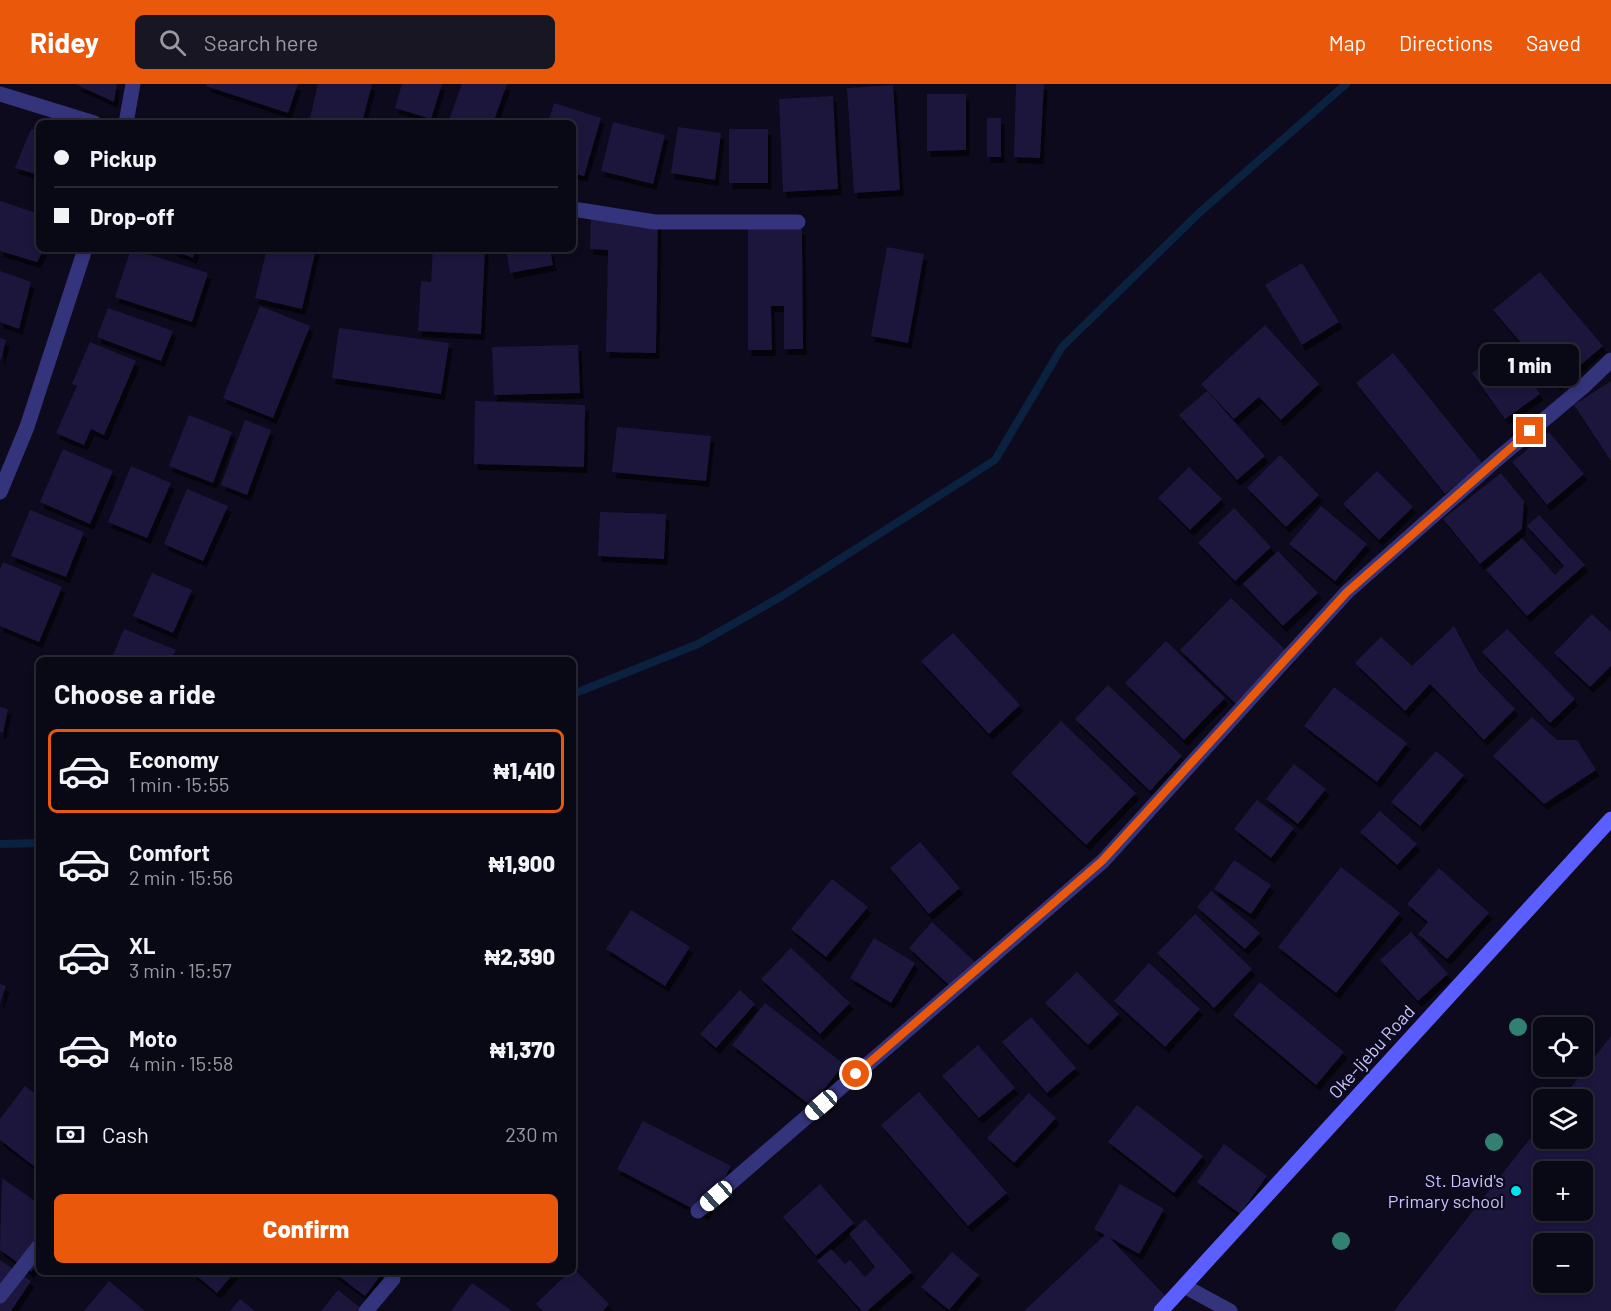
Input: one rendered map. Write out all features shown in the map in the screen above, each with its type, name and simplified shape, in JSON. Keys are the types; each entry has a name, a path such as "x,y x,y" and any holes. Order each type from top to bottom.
{"main road":[{"name":"Oke-Ijebu Road","path":"1161,1311 1611,819"}],"street":[{"path":"127,120 133,84"},
{"path":"0,94 84,120"},
{"path":"576,209 655,222 798,222"},
{"path":"0,492 27,427 84,252"},
{"path":"698,1211 1102,861 1347,592 1611,360"},
{"path":"0,1296 36,1250"},
{"path":"366,1311 393,1279"},
{"path":"1184,1286 1230,1311"}],"building":[{"path":"75,84 117,84 114,102"},
{"path":"207,84 298,84 288,113 206,86"},
{"path":"318,84 372,84 363,120 309,120"},
{"path":"402,84 442,84 431,119 395,108"},
{"path":"462,84 507,84 494,120 449,120"},
{"path":"1016,84 1044,84 1040,158 1014,157"},
{"path":"893,85 900,190 854,193 847,88"},
{"path":"927,94 966,94 966,150 927,151"},
{"path":"833,96 838,189 783,192 779,99"},
{"path":"554,103 601,118 584,176 576,174 576,120 549,120"},
{"path":"987,118 1001,118 1001,157 987,157"},
{"path":"613,122 665,135 653,184 601,171"},
{"path":"678,127 721,133 715,180 671,173"},
{"path":"31,129 36,130 36,174 15,168"},
{"path":"729,129 768,129 768,183 729,183"},
{"path":"0,201 36,213 36,252 42,252 37,262 0,251"},
{"path":"591,215 658,217 656,353 606,352 608,250 590,249"},
{"path":"748,229 802,229 803,349 784,349 784,306 771,306 772,350 748,350"},
{"path":"887,247 924,254 908,343 871,336"},
{"path":"130,252 141,252 208,273 192,322 115,297"},
{"path":"178,252 195,252 193,258"},
{"path":"266,252 315,252 302,309 255,298"},
{"path":"433,252 485,252 481,334 418,331 421,281 431,282"},
{"path":"506,252 551,252 553,265 510,273"},
{"path":"1302,263 1339,322 1302,345 1265,285"},
{"path":"0,271 31,282 19,329 0,322"},
{"path":"1540,272 1603,346 1557,385 1493,310"},
{"path":"260,306 310,326 273,418 223,398"},
{"path":"108,308 173,331 161,361 97,337"},
{"path":"1265,325 1319,384 1281,420 1259,397 1234,419 1201,384"},
{"path":"339,328 449,343 441,394 332,378"},
{"path":"0,338 6,340 1,360 0,359"},
{"path":"90,342 136,361 104,435 91,429 84,445 56,433 77,386 72,384"},
{"path":"578,345 580,393 494,395 492,347"},
{"path":"1507,348 1540,394 1505,419 1472,373"},
{"path":"1393,353 1483,464 1445,494 1356,383"},
{"path":"1611,381 1611,461 1574,405"},
{"path":"1207,391 1265,456 1237,480 1179,415"},
{"path":"475,401 585,405 584,467 474,464"},
{"path":"189,415 232,432 213,483 169,466"},
{"path":"245,420 271,430 247,495 221,485"},
{"path":"617,427 711,436 706,481 612,472"},
{"path":"1549,432 1584,474 1547,505 1512,462"},
{"path":"63,449 113,471 90,524 40,502"},
{"path":"1280,455 1319,495 1286,527 1247,488"},
{"path":"131,466 171,483 147,538 108,522"},
{"path":"1189,467 1222,499 1190,530 1158,498"},
{"path":"1377,471 1413,507 1379,540 1343,504"},
{"path":"1501,473 1524,501 1522,529 1480,564 1443,519"},
{"path":"187,489 228,506 203,561 164,544"},
{"path":"1321,506 1367,544 1335,581 1289,544"},
{"path":"1234,508 1271,547 1235,581 1198,543"},
{"path":"30,510 84,532 66,577 11,556"},
{"path":"600,512 666,514 664,559 598,556"},
{"path":"1539,515 1585,565 1527,616 1486,570 1522,538 1555,575 1564,566 1527,526"},
{"path":"1278,551 1318,593 1283,626 1243,584"},
{"path":"3,562 62,587 39,642 0,626 0,570"},
{"path":"152,573 192,590 173,633 133,616"},
{"path":"1231,598 1292,656 1241,709 1180,650"},
{"path":"1592,614 1611,632 1611,666 1590,687 1554,653"},
{"path":"1454,626 1479,672 1515,709 1484,740 1430,684 1405,711 1355,663 1381,637 1412,666"},
{"path":"124,629 176,650 172,657 112,657"},
{"path":"1507,629 1575,699 1550,723 1482,652"},
{"path":"953,633 1020,705 989,734 921,661"},
{"path":"1166,641 1225,698 1184,740 1125,683"},
{"path":"1108,685 1182,756 1150,791 1075,719"},
{"path":"1334,687 1407,743 1377,782 1304,726"},
{"path":"0,707 8,709 3,733 0,732"},
{"path":"1532,717 1557,740 1577,740 1596,770 1544,804 1493,756"},
{"path":"1061,721 1136,793 1086,845 1011,773"},
{"path":"1436,751 1464,775 1420,826 1391,802"},
{"path":"1294,764 1326,789 1298,824 1266,799"},
{"path":"1257,800 1294,828 1271,858 1234,829"},
{"path":"1380,811 1417,844 1397,865 1360,832"},
{"path":"920,842 960,888 929,914 890,868"},
{"path":"1234,860 1271,885 1251,914 1214,889"},
{"path":"1341,867 1400,913 1336,993 1278,947"},
{"path":"1439,868 1489,913 1447,959 1418,934 1428,922 1407,904"},
{"path":"832,879 868,907 826,957 791,929"},
{"path":"1211,891 1260,933 1245,949 1197,907"},
{"path":"631,910 690,947 665,986 606,949"},
{"path":"1195,914 1252,969 1214,1008 1157,953"},
{"path":"932,922 975,962 951,987 909,948"},
{"path":"1411,932 1448,974 1418,1001 1380,960"},
{"path":"874,938 915,963 891,1003 850,978"},
{"path":"791,948 850,1003 820,1034 761,979"},
{"path":"1149,963 1200,1009 1165,1047 1114,1001"},
{"path":"1077,972 1119,1014 1088,1045 1045,1003"},
{"path":"1260,982 1344,1052 1316,1085 1233,1015"},
{"path":"0,984 6,986 0,1003"},
{"path":"740,990 755,1004 716,1048 700,1034"},
{"path":"765,1003 844,1064 811,1106 732,1045"},
{"path":"1031,1017 1076,1068 1047,1093 1002,1042"},
{"name":"St. David's Primary school","path":"1611,1036 1611,1311 1394,1311 1533,1135 1533,1149 1593,1149 1593,1089 1570,1089 1579,1077 1593,1077 1593,1059"},
{"path":"978,1045 1015,1088 979,1118 942,1076"},
{"path":"25,1086 36,1095 36,1168 0,1140 0,1119"},
{"path":"919,1092 1007,1193 968,1226 881,1125"},
{"path":"1029,1093 1056,1118 1014,1163 987,1138"},
{"path":"1137,1105 1203,1156 1174,1193 1108,1142"},
{"path":"643,1121 731,1166 705,1215 617,1169"},
{"path":"1224,1144 1267,1176 1240,1214 1197,1182"},
{"path":"2,1178 36,1202 36,1265 31,1272 0,1250"},
{"path":"820,1184 854,1223 816,1256 783,1217"},
{"path":"1120,1184 1164,1209 1139,1254 1109,1237 1169,1300 1158,1311 1024,1311 1105,1235 1094,1229"},
{"path":"865,1219 912,1272 867,1311 862,1311 817,1261 831,1249 845,1264 850,1260 865,1277 875,1267 849,1234"},
{"path":"952,1252 979,1275 949,1310 921,1287"},
{"path":"0,1260 31,1281 11,1311 0,1311"},
{"path":"576,1271 609,1304 603,1311 543,1311 536,1304 566,1275 576,1275"},
{"path":"196,1275 232,1275 217,1293"},
{"path":"337,1275 381,1275 365,1296"},
{"path":"109,1281 145,1311 84,1311"},
{"path":"472,1283 512,1311 451,1311"},
{"path":"338,1290 364,1311 321,1311"},
{"path":"240,1299 255,1311 230,1311"}],"waterway":[{"path":"576,693 698,644 782,596 995,460 1062,347 1199,213 1346,84"},
{"path":"0,844 36,843"}],"place":[{"name":"St. David's Primary school","path":"1516,1191"}],"route":[{"path":"856,1074 1102,861 1347,592 1530,431"}]}
